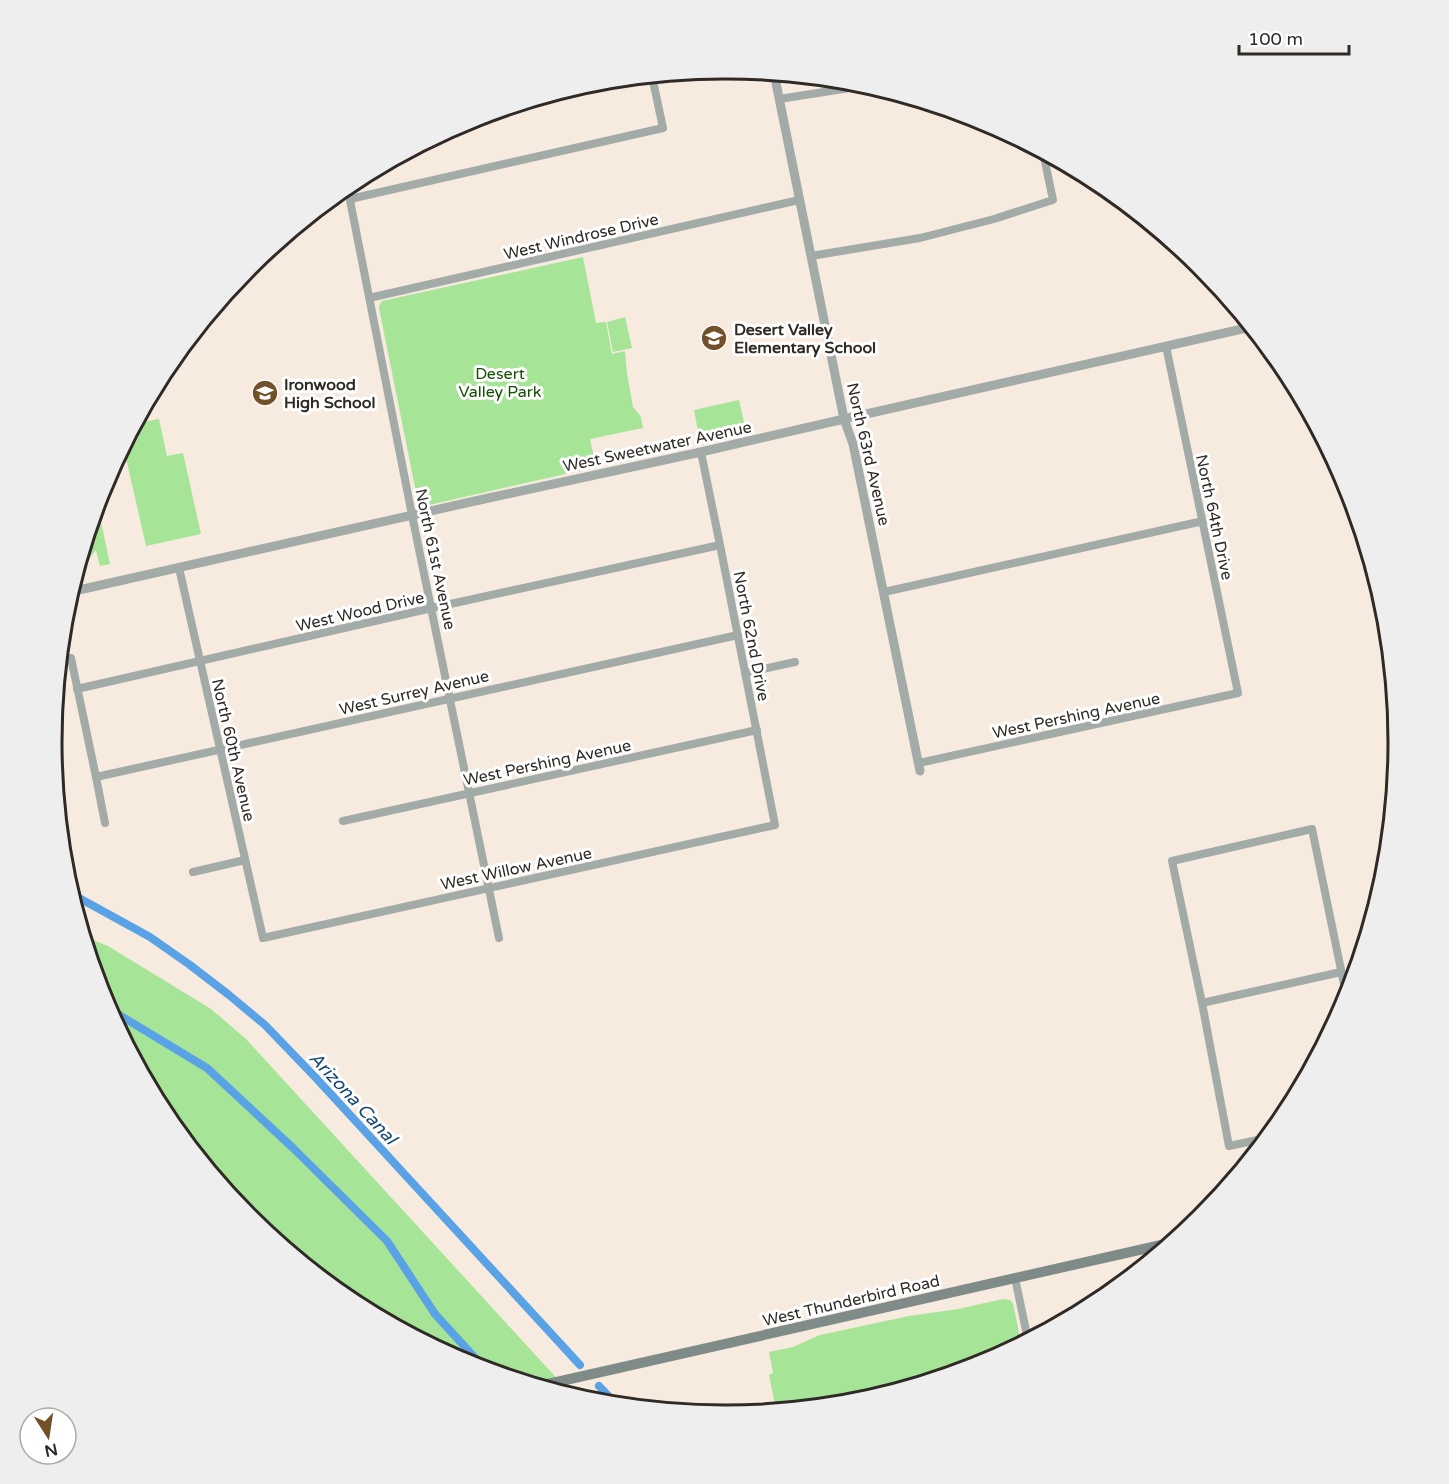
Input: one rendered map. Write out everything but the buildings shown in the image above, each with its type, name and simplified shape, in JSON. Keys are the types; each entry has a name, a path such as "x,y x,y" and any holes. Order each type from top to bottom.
{"main road":[{"name":"West Thunderbird Road","path":"554,1382 1152,1248"}],"street":[{"name":"North 63rd Avenue","path":"776,81 844,419 853,444 920,767"},
{"path":"350,199 663,128 654,83"},
{"path":"779,99 842,90"},
{"path":"811,256 920,238 994,219 1053,200 1045,162"},
{"name":"North 61st Avenue","path":"349,196 499,938"},
{"name":"West Windrose Drive","path":"369,298 799,200"},
{"name":"West Sweetwater Avenue","path":"79,590 701,453 1243,329"},
{"name":"North 64th Drive","path":"1166,346 1238,693"},
{"name":"North 62nd Drive","path":"701,453 775,825"},
{"path":"884,592 1203,521"},
{"name":"West Wood Drive","path":"77,689 720,545"},
{"name":"North 60th Avenue","path":"179,568 263,938"},
{"name":"West Surrey Avenue","path":"96,777 738,635"},
{"path":"70,658 105,823"},
{"path":"745,673 795,662"},
{"name":"West Pershing Avenue","path":"920,767 1238,693"},
{"name":"West Pershing Avenue","path":"343,820 757,730"},
{"name":"West Willow Avenue","path":"263,938 775,825"},
{"path":"1254,1141 1229,1146 1172,861 1312,829 1343,980"},
{"path":"193,872 245,860"},
{"path":"1202,1003 1341,972"},
{"path":"1015,1278 1026,1332"}],"green space":[{"name":"Desert Valley Park","path":"583,257 596,323 606,322 612,354 625,351 633,407 641,417 643,428 590,439 596,467 425,506 421,505 418,502 380,304 382,301"},
{"path":"625,317 632,348 613,352 607,322"},
{"path":"739,400 745,426 699,436 694,410"},
{"path":"159,419 167,456 183,453 201,534 146,546 126,458 144,422"},
{"path":"101,519 110,564 100,566 96,550 88,560"},
{"path":"92,940 108,946 211,1009 246,1039 562,1384 511,1370 471,1355 393,1316 321,1268 256,1211 199,1146 150,1074 112,996"},
{"path":"1003,1299 1010,1300 1013,1303 1020,1336 938,1370 896,1382 854,1392 775,1403 769,1375 773,1373 769,1352 793,1347 820,1335 909,1316 958,1309"}],"waterway":[{"name":"Arizona Canal","path":"80,899 150,937 190,965 265,1025 580,1365"},
{"path":"121,1016 207,1068 293,1148 387,1241 435,1314 473,1356"},
{"path":"599,1386 606,1394"}],"place":[{"name":"Desert Valley Elementary School","path":"714,338"},
{"name":"Ironwood High School","path":"265,393"}]}
